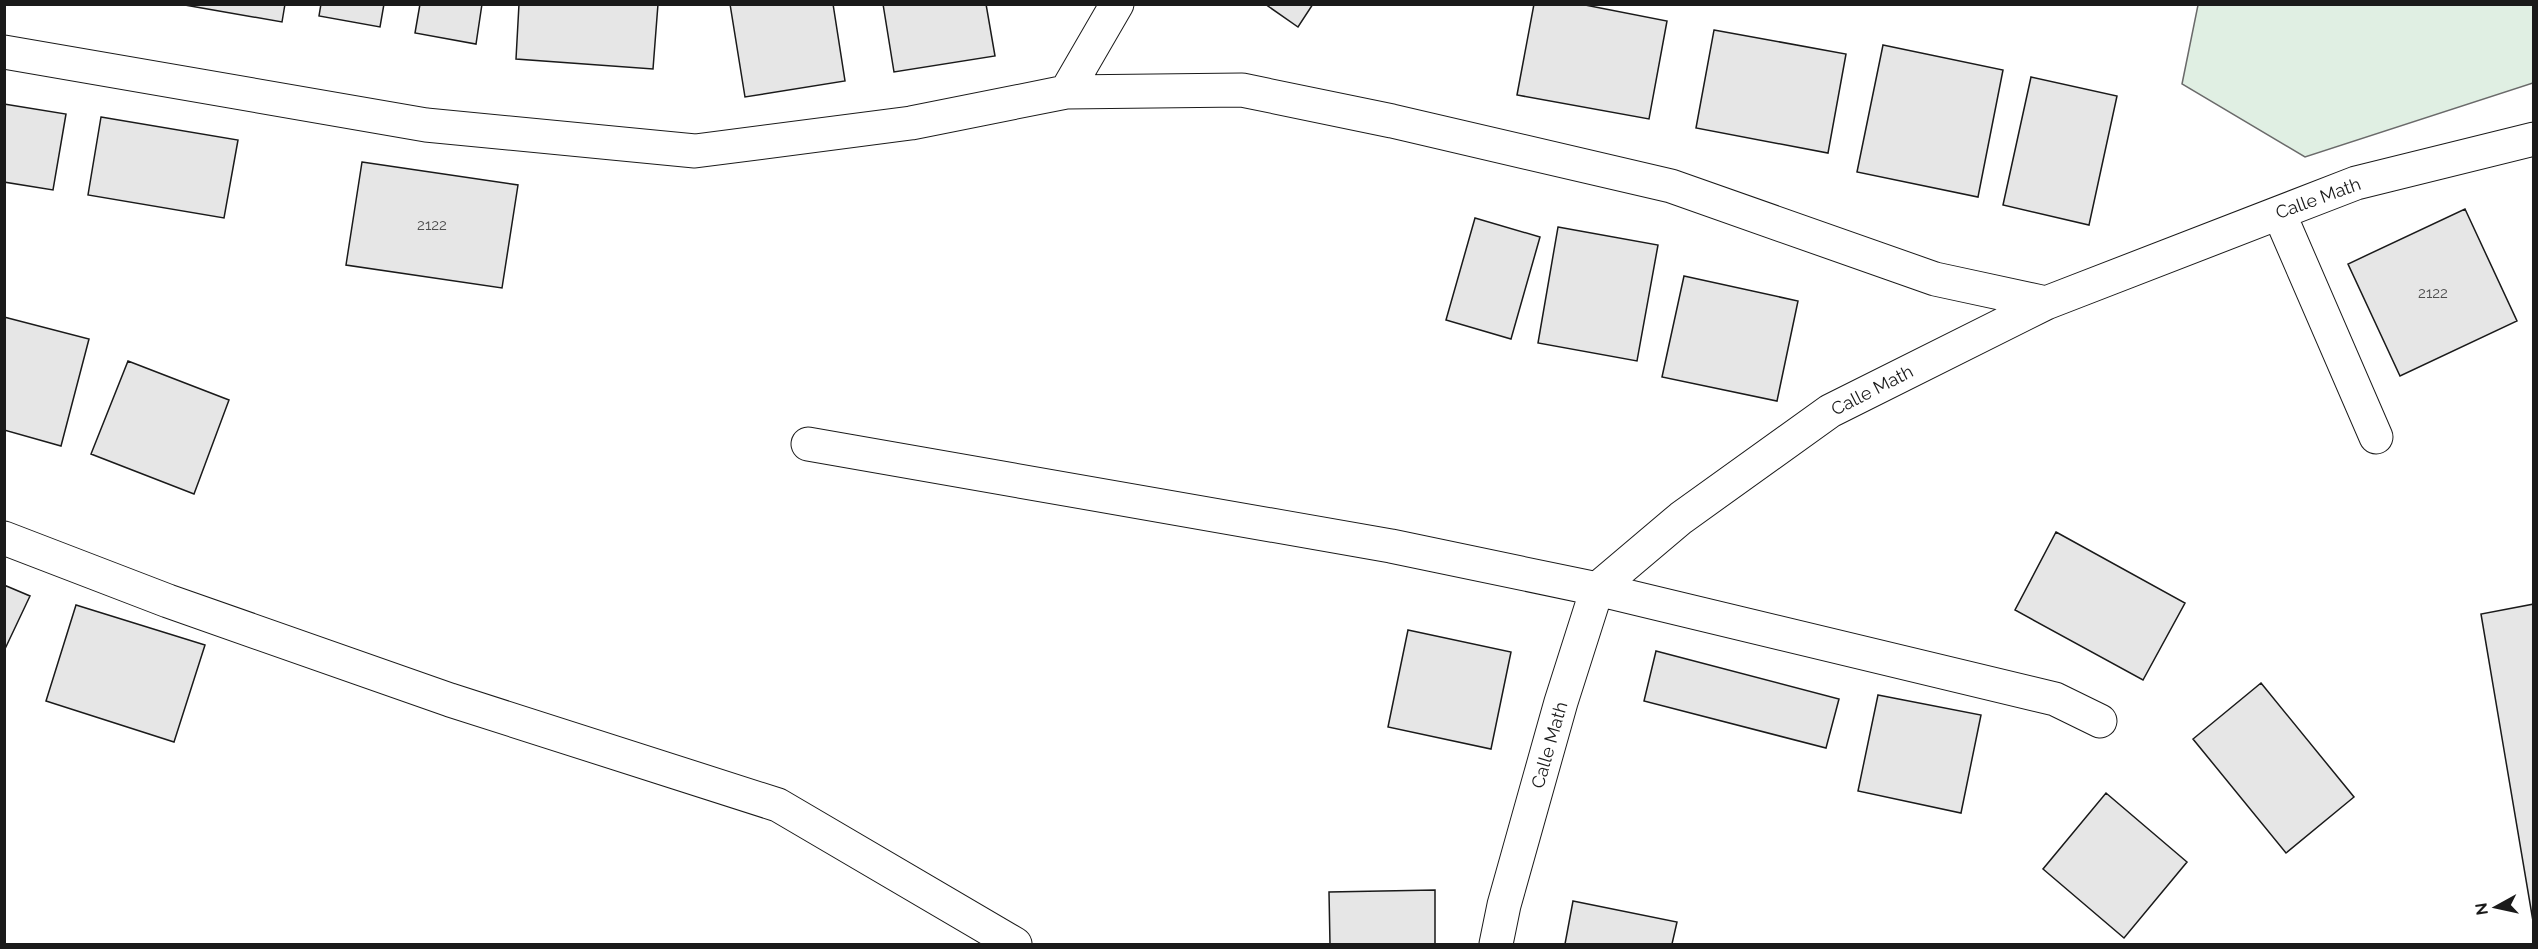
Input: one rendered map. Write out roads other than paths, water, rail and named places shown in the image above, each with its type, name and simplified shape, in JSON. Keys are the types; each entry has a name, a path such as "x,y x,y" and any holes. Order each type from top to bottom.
{"street":[{"path":"1066,92 1117,4"},
{"path":"4,52 426,125 695,151 911,123 1066,92 1242,90 1392,121 1671,186 1935,279 2046,303"},
{"name":"Calle Math","path":"1496,945 1504,905 1561,702 1597,589 1681,518 1830,411 2046,303 2356,183 2534,139"},
{"path":"2279,213 2376,437"},
{"path":"808,444 1391,546 1597,589 2055,699 2100,721"},
{"path":"4,538 168,601 450,700 778,804 1015,945"}]}
